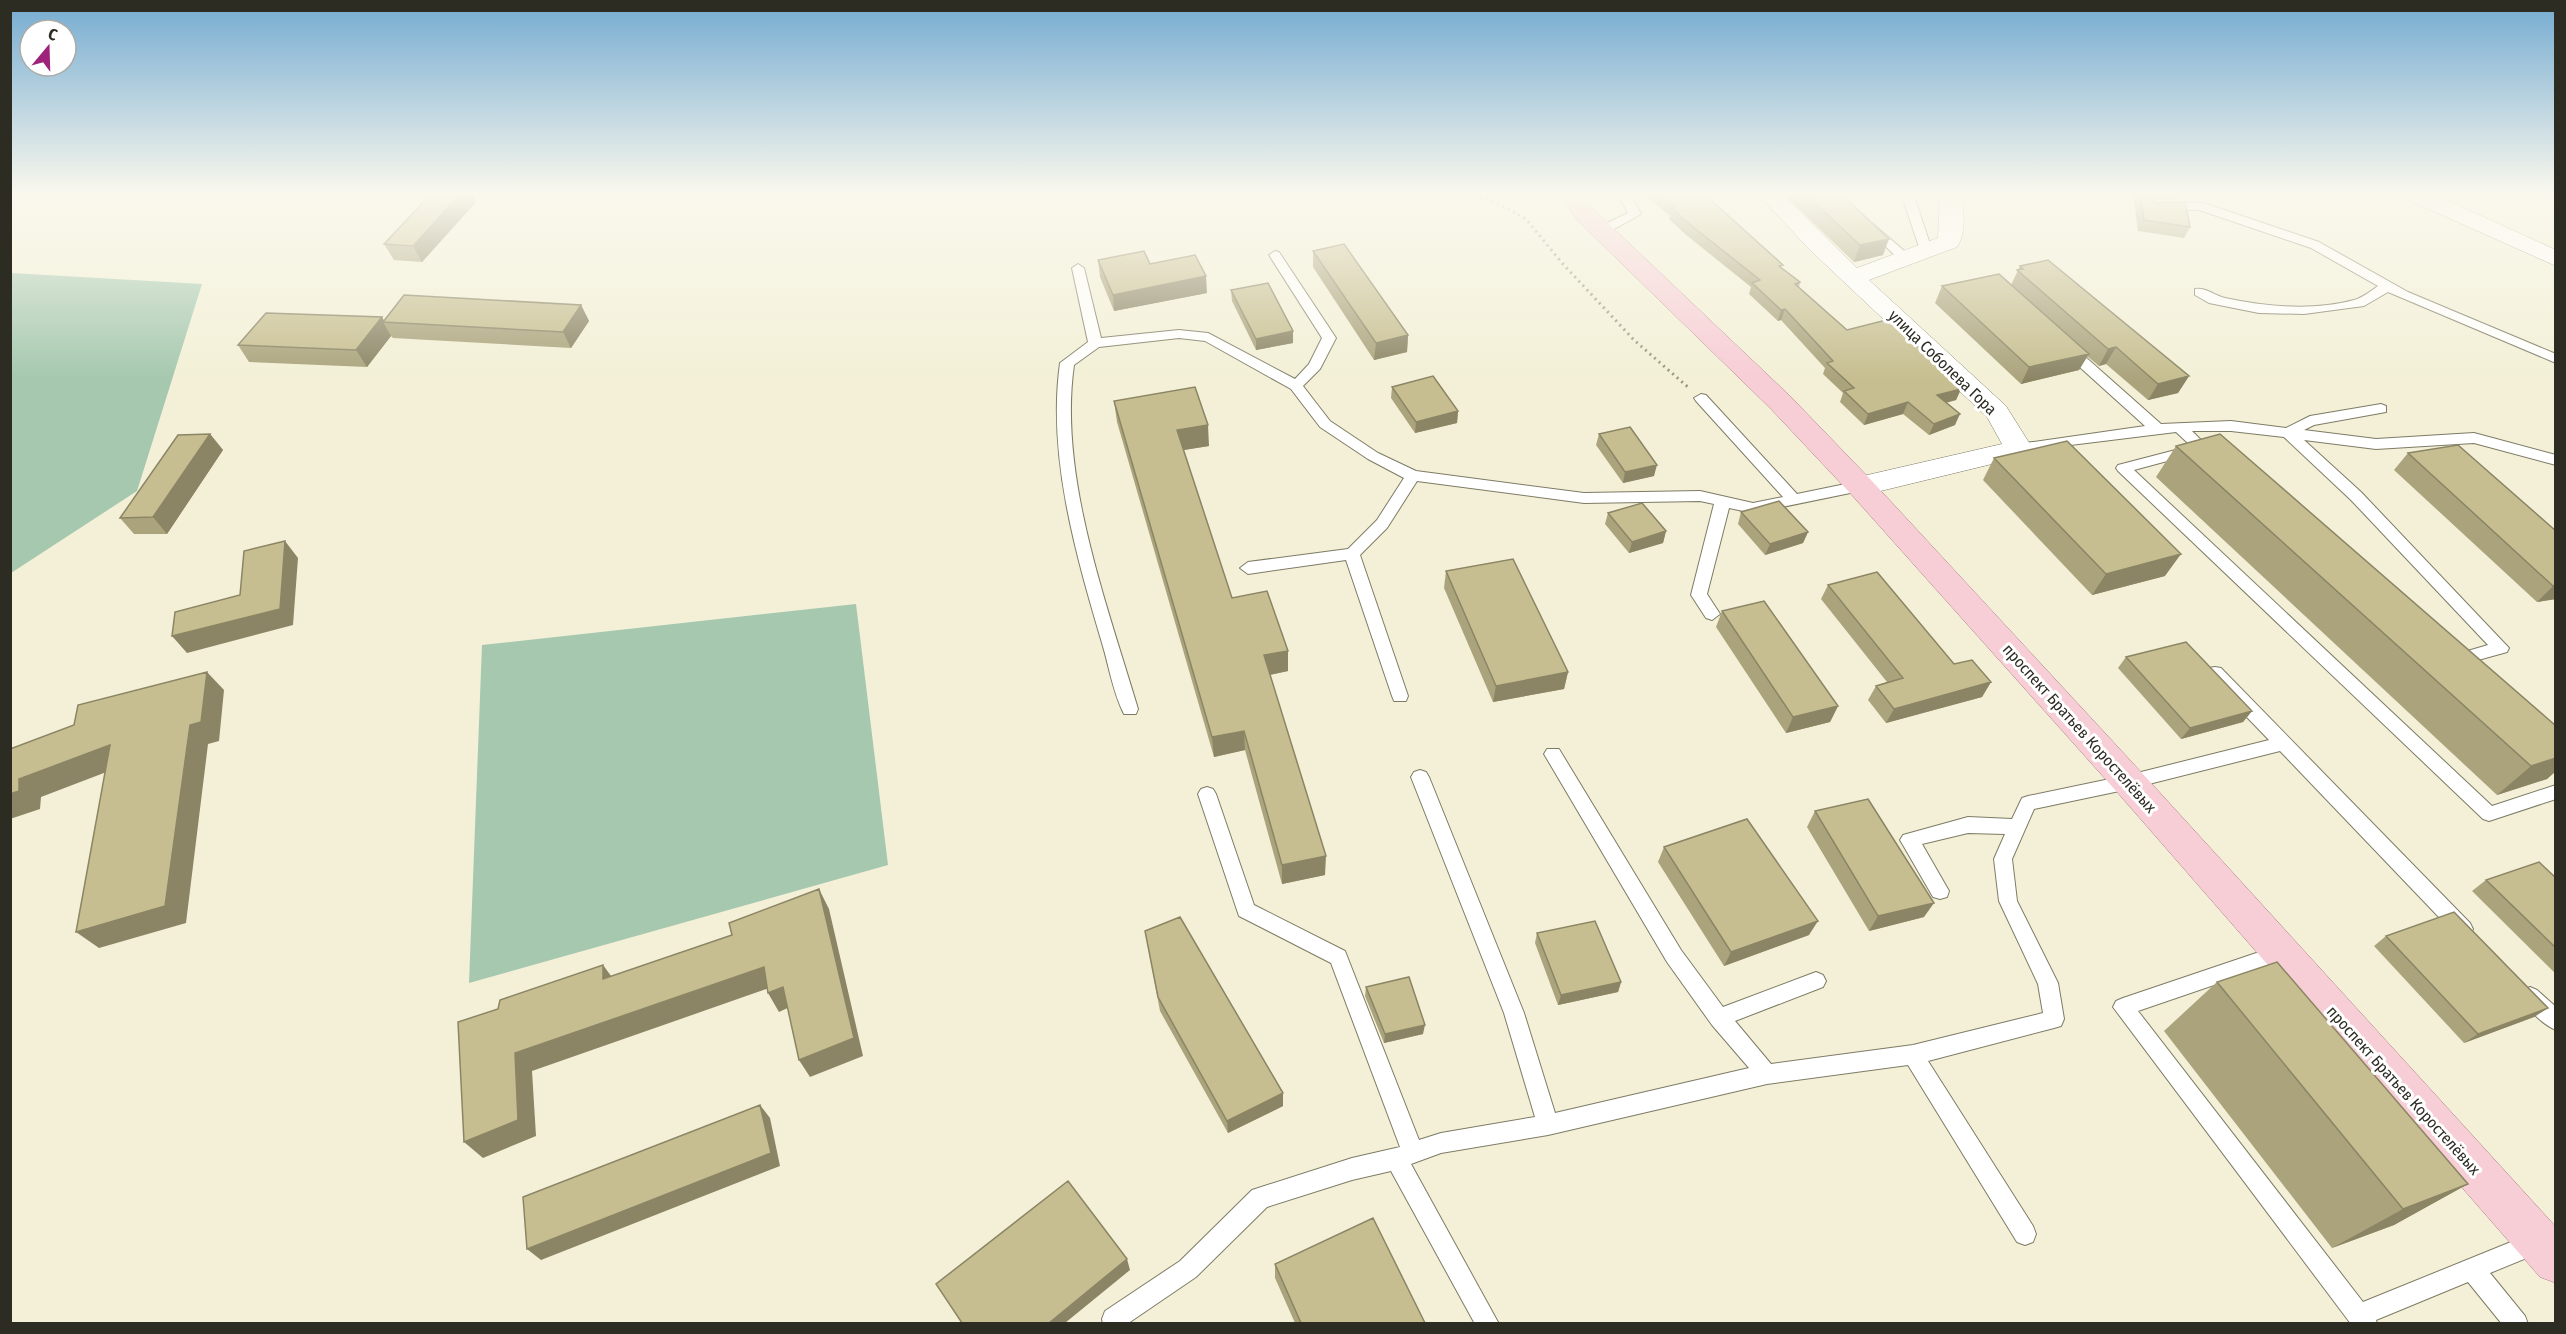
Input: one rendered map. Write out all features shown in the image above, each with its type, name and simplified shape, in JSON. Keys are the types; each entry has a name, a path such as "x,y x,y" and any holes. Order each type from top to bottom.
{"main road":[{"name":"проспект Братьев Коростелёвых","path":"1626,255 1780,402 1860,486 2283,953 2547,1251"}],"street":[{"name":"улица Соболева Гора","path":"1830,255 1997,412 2019,449"},
{"path":"1854,277 1913,255"},
{"path":"1860,486 2019,449"}],"lane":[{"path":"1275,255 1329,338 1315,366 1296,386"},
{"path":"2333,255 2388,286 2556,359"},
{"path":"1078,268 1095,343"},
{"path":"2200,292 2214,300 2259,309 2304,310 2359,303 2388,286"},
{"path":"1130,709 1085,555 1068,479 1063,386 1067,363 1095,343 1179,334 1208,337 1296,386 1325,424 1373,456 1413,476 1584,498 1700,496 1753,508 1860,486"},
{"path":"2060,342 2156,428"},
{"path":"1701,398 1794,500"},
{"path":"2288,433 2310,422 2381,409"},
{"path":"2019,449 2156,428 2231,426 2376,444 2474,438 2556,460"},
{"path":"2179,427 2219,465"},
{"path":"2288,433 2356,496 2501,648 2440,665 2458,681"},
{"path":"2201,449 2123,468 2489,814 2556,792"},
{"path":"1248,568 1352,554 1382,524 1413,476"},
{"path":"1712,614 1699,595 1723,500"},
{"path":"1352,554 1400,696"},
{"path":"2215,673 2473,939"},
{"path":"1113,1319 1188,1269 1260,1198 1441,1143 1548,1125 1767,1074 1913,1055 2054,1019 2048,983 2008,901 2003,859 2028,803 2129,782 2284,743"},
{"path":"1552,754 1674,956 1719,1018 1767,1074"},
{"path":"1420,777 1514,1013 1548,1125"},
{"path":"1207,794 1246,910 1338,957 1404,1156 1488,1323"},
{"path":"1940,891 1909,840 1968,825 2017,827"},
{"path":"2283,953 2123,1007 2362,1319 2472,1269 2547,1251"},
{"path":"2514,980 2556,1021"},
{"path":"1719,1018 1816,981"},
{"path":"1913,1055 2025,1234"},
{"path":"2472,1269 2517,1323"}],"path":[{"path":"1556,255 1634,340 1701,398"}],"green space":[{"path":"11,273 202,284 137,491 11,573"},
{"path":"856,604 888,865 469,983 482,645"}],"building":[{"path":"1122,255 1146,255 1150,264 1195,255 1206,276 1113,295 1098,260"},
{"path":"1316,255 1352,255 1408,335 1376,343"},
{"path":"1729,255 1772,255 1783,265 1779,266 1800,282 1795,284 1847,330 1890,319 1961,389 1937,395 1960,414 1934,424 1908,402 1868,414 1844,391 1854,388 1827,363 1833,361 1785,309 1781,310 1752,283 1760,280"},
{"path":"2048,260 2189,376 2158,384 2116,347 2108,349 2017,270 2023,269 2020,266"},
{"path":"1999,274 2089,354 2029,367 1942,286"},
{"path":"1268,283 1293,331 1256,339 1231,290"},
{"path":"404,295 581,305 563,332 383,322"},
{"path":"266,313 382,317 356,350 238,345"},
{"path":"1433,376 1458,411 1416,422 1392,387"},
{"path":"1195,387 1208,425 1177,430 1232,598 1267,591 1288,651 1264,655 1326,856 1282,865 1244,731 1212,737 1114,401"},
{"path":"1630,427 1657,465 1625,472 1599,434"},
{"path":"210,434 153,517 120,518 178,435"},
{"path":"2220,434 2556,726 2556,758 2531,766 2176,446"},
{"path":"2067,441 2181,554 2106,574 1994,458"},
{"path":"2458,445 2556,531 2556,585 2553,586 2408,453"},
{"path":"1779,501 1808,532 1770,544 1741,512"},
{"path":"1642,503 1666,531 1632,542 1608,513"},
{"path":"285,541 280,609 172,636 175,612 240,595 244,551"},
{"path":"1513,559 1568,672 1496,686 1446,571"},
{"path":"1877,572 1954,664 1972,660 1991,682 1894,709 1876,686 1903,678 1828,585"},
{"path":"1764,601 1838,706 1793,717 1722,611"},
{"path":"2186,642 2252,711 2190,728 2126,657"},
{"path":"207,672 201,722 190,725 165,906 76,932 110,745 19,779 19,791 10,794 10,749 74,725 78,705"},
{"path":"1868,799 1934,903 1878,916 1815,811"},
{"path":"1747,819 1818,921 1731,952 1664,847"},
{"path":"2539,862 2556,878 2556,948 2486,880"},
{"path":"819,889 854,1038 799,1060 783,987 768,993 764,967 515,1053 518,1120 464,1142 458,1022 498,1009 500,1000 603,965 603,979 732,935 729,923"},
{"path":"2454,912 2548,1008 2478,1034 2386,936"},
{"path":"1180,917 1283,1093 1227,1121 1158,997 1145,931"},
{"path":"1595,921 1621,982 1561,995 1537,933"},
{"path":"2277,962 2468,1184 2403,1209 2217,982"},
{"path":"1409,977 1425,1025 1385,1034 1366,987"},
{"path":"760,1105 771,1153 527,1249 523,1197"},
{"path":"1068,1181 1127,1259 1049,1323 962,1323 936,1284"},
{"path":"1373,1218 1425,1323 1301,1323 1275,1264"}]}
